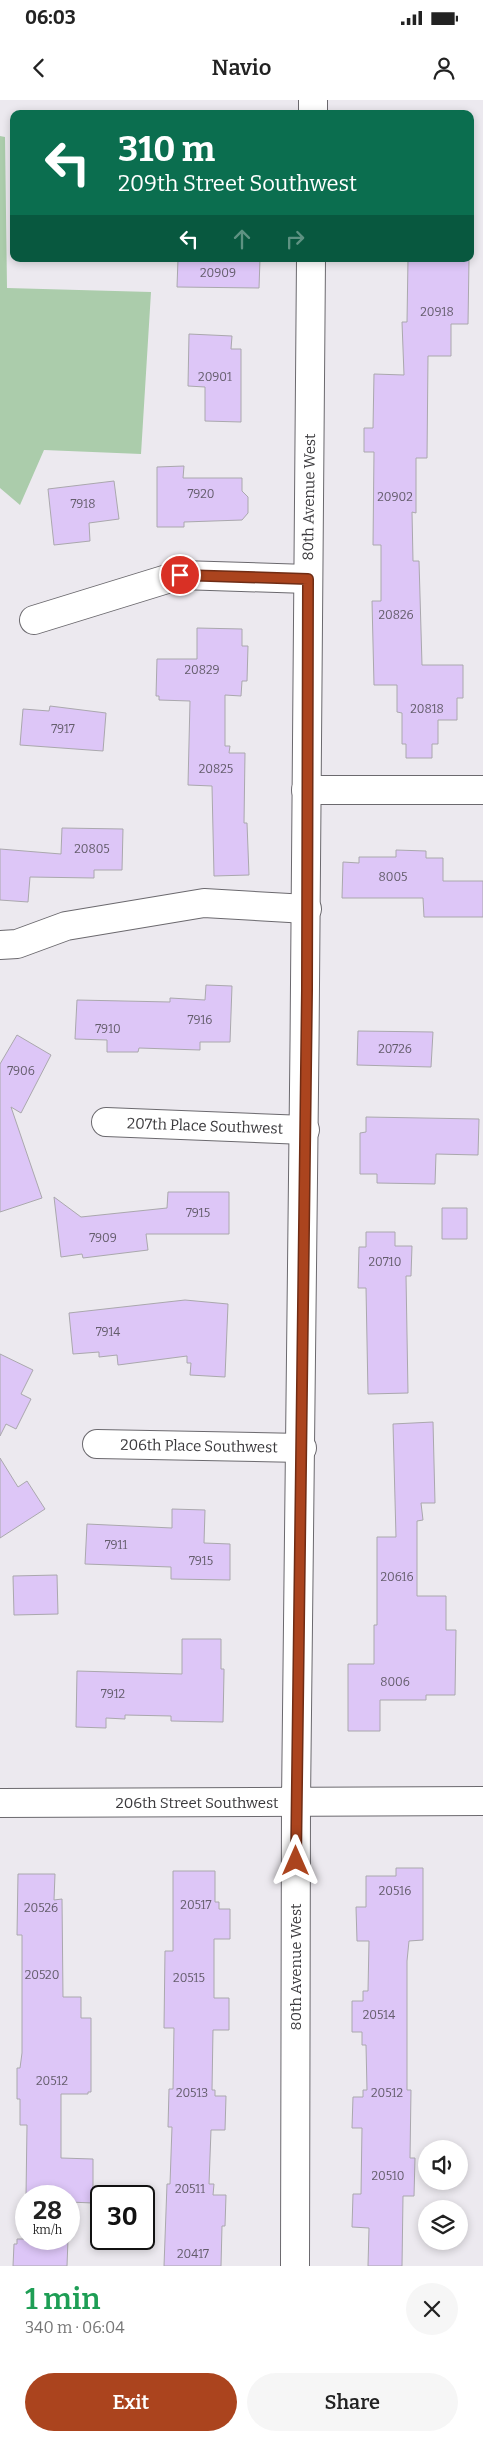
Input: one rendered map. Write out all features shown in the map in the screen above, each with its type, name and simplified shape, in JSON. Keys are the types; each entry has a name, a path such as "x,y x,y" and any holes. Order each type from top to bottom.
{"street":[{"name":"80th Avenue West","path":"295,2266 296,1802 302,1448 311,262"},
{"path":"34,620 180,575 308,579"},
{"path":"306,790 483,790"},
{"path":"0,945 17,944 66,926 204,903 307,909"},
{"name":"207th Place Southwest","path":"106,1122 305,1130"},
{"name":"206th Place Southwest","path":"97,1444 302,1448"},
{"name":"206th Street Southwest","path":"0,1803 483,1801"}],"green space":[{"path":"0,136 5,137 7,288 151,292 141,454 44,450 20,505 0,488"}],"building":[{"path":"178,262 260,262 259,288 177,287"},
{"path":"408,262 469,262 468,324 451,324 451,356 428,356 427,458 416,458 416,513 412,512 413,561 419,561 422,665 463,665 463,698 457,698 457,720 438,720 438,744 432,744 432,758 406,758 406,744 402,744 402,713 397,712 397,685 374,685 372,601 381,601 381,545 373,545 374,452 364,452 364,428 373,428 374,374 404,375 402,322 407,322"},
{"path":"189,334 232,336 231,349 241,349 241,422 205,421 205,387 188,386"},
{"path":"184,466 183,478 242,478 242,491 248,497 248,513 242,520 184,522 184,527 157,527 157,467"},
{"path":"114,481 119,519 89,523 90,541 54,545 48,489"},
{"path":"197,628 242,629 242,646 248,646 247,681 242,681 241,696 225,695 225,746 230,746 229,753 245,753 244,823 247,823 249,875 214,876 212,786 188,785 190,701 159,700 159,696 156,696 157,659 197,659"},
{"path":"50,706 106,713 103,751 20,745 23,709 49,711"},
{"path":"62,828 123,829 122,870 94,870 94,878 30,877 28,902 0,900 0,849 61,854"},
{"path":"396,850 426,851 426,858 443,858 443,881 483,881 483,917 424,917 423,898 342,898 343,862 359,863 359,857 396,857"},
{"path":"206,985 232,986 230,1042 200,1042 200,1050 139,1048 138,1052 107,1052 107,1040 75,1039 77,1000 170,1002 170,998 205,1000"},
{"path":"358,1031 433,1032 431,1067 357,1065"},
{"path":"17,1035 51,1055 21,1113 11,1107 42,1198 0,1212 0,1064"},
{"path":"366,1117 479,1119 478,1155 436,1154 435,1184 377,1183 377,1174 360,1174 360,1133 366,1132"},
{"path":"168,1192 229,1192 229,1234 146,1234 148,1250 83,1258 82,1254 61,1257 54,1197 81,1217 167,1208"},
{"path":"442,1208 467,1208 467,1239 442,1239"},
{"path":"366,1232 395,1232 395,1246 412,1246 411,1276 406,1276 408,1393 368,1394 366,1288 358,1288 359,1247 366,1247"},
{"path":"185,1300 228,1304 225,1377 190,1375 191,1363 187,1363 187,1356 118,1365 117,1355 99,1357 99,1352 73,1354 69,1313"},
{"path":"0,1354 33,1370 21,1394 31,1399 16,1429 6,1424 0,1436"},
{"path":"433,1422 435,1503 421,1503 423,1520 417,1521 417,1596 446,1596 446,1630 456,1630 455,1695 426,1695 426,1700 380,1700 380,1731 348,1731 348,1664 374,1664 374,1625 377,1625 377,1537 396,1537 393,1424"},
{"path":"0,1458 18,1487 27,1481 45,1509 0,1538"},
{"path":"172,1509 205,1510 204,1543 230,1544 230,1580 171,1579 171,1567 85,1564 87,1524 172,1528"},
{"path":"57,1575 58,1614 14,1615 13,1576"},
{"path":"182,1639 221,1639 221,1669 224,1669 223,1722 171,1721 171,1716 125,1715 125,1719 106,1718 106,1728 76,1727 77,1671 182,1674"},
{"path":"396,1868 423,1868 423,1940 409,1941 407,1961 407,2090 411,2090 410,2158 415,2158 414,2196 403,2196 402,2266 368,2266 369,2228 352,2227 353,2194 361,2194 362,2128 352,2128 353,2097 363,2097 363,2090 367,2090 366,2045 362,2045 362,2032 352,2032 352,2001 363,2001 363,1991 368,1991 369,1941 357,1941 356,1907 366,1907 366,1876 396,1876"},
{"path":"173,1871 215,1871 215,1902 219,1902 219,1909 230,1909 230,1939 214,1939 214,1998 229,1998 229,2030 213,2030 212,2090 215,2090 215,2096 226,2096 225,2130 211,2130 209,2184 214,2184 213,2195 226,2195 225,2226 222,2226 221,2266 164,2266 167,2184 170,2184 172,2127 168,2127 169,2089 173,2089 174,2028 164,2028 165,1951 173,1951"},
{"path":"18,1874 55,1874 54,1900 62,1899 63,1997 81,1997 81,2018 91,2018 91,2092 88,2092 88,2094 61,2094 61,2158 93,2159 93,2185 90,2185 90,2203 80,2202 80,2185 26,2185 27,2125 20,2125 20,2099 17,2099 17,2068 20,2068 22,2053 22,1935 17,1935"},
{"path":"14,2244 15,2250 68,2250 67,2266 13,2266"}],"route":[{"path":"180,575 308,579 307,990 296,1861"}]}
